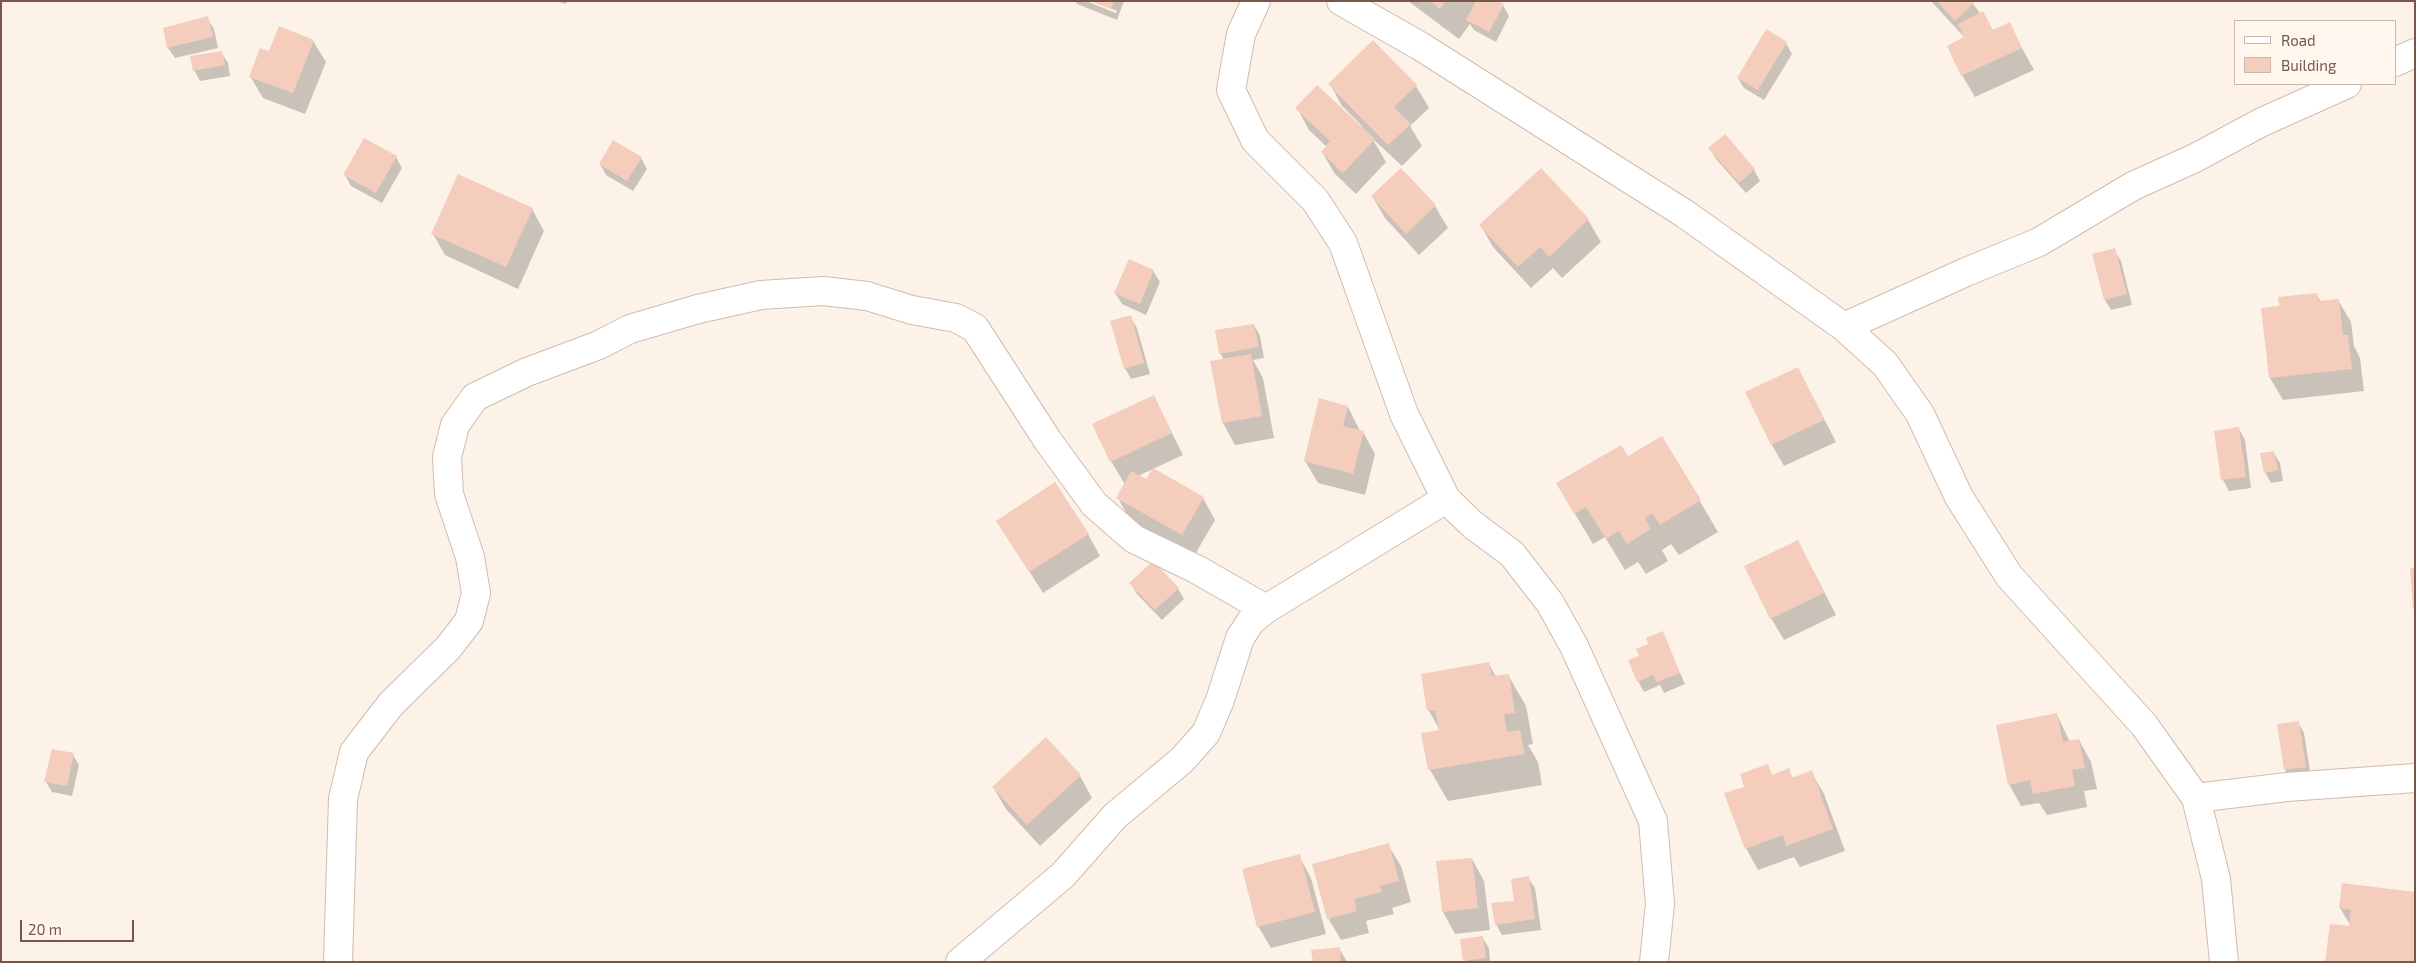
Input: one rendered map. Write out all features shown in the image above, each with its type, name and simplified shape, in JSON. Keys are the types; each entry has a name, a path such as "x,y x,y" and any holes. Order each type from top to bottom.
{"street":[{"path":"1256,1 1241,34 1231,90 1254,140 1315,200 1343,243 1404,414 1446,499 1473,525 1512,554 1550,603 1574,646 1653,821 1660,904 1654,962"},
{"path":"1341,1 1420,46 1685,214 1844,327 1885,364 1920,414 1959,497 2009,576 2144,725 2196,798 2216,879 2224,962"},
{"path":"2396,62 2415,53"},
{"path":"1844,327 1966,272 2039,242 2133,186 2195,158 2262,122 2345,85"},
{"path":"338,962 344,798 354,752 391,704 448,648 469,622 476,593 470,558 449,494 447,457 455,425 475,397 527,372 599,345 630,329 698,309 761,294 823,291 867,296 912,310 956,318 975,328 1048,441 1094,504 1134,539 1196,569 1266,609"},
{"path":"960,962 1063,875 1115,816 1182,760 1206,733 1220,700 1240,638 1251,621 1266,609 1446,499"},
{"path":"2196,798 2287,787 2415,778"}],"building":[{"path":"1090,1 1114,1 1111,9"},
{"path":"1430,1 1446,1 1440,9"},
{"path":"1476,1 1498,1 1504,4 1489,32 1466,20"},
{"path":"1937,1 1973,1 1974,3 1955,21"},
{"path":"1983,11 1993,30 2010,22 2022,48 1961,76 1947,46 1964,37 1958,24"},
{"path":"208,16 213,37 167,48 163,28"},
{"path":"279,26 314,40 293,93 249,77 260,48 269,51"},
{"path":"1766,29 1787,42 1758,90 1737,78"},
{"path":"1373,40 1417,85 1394,107 1411,124 1388,145 1328,84"},
{"path":"222,51 225,65 193,71 190,56"},
{"path":"1317,85 1375,139 1343,173 1321,152 1330,141 1295,108"},
{"path":"1725,134 1755,169 1739,183 1708,148"},
{"path":"364,138 397,156 376,193 343,175"},
{"path":"613,140 642,157 627,181 599,164"},
{"path":"1401,168 1436,205 1406,234 1371,196"},
{"path":"1541,168 1589,219 1549,257 1540,247 1518,267 1479,225"},
{"path":"458,174 533,208 506,267 431,234"},
{"path":"2115,248 2127,294 2104,300 2092,254"},
{"path":"1129,259 1154,270 1140,304 1114,293"},
{"path":"2317,293 2318,301 2339,299 2343,335 2348,335 2352,369 2269,378 2261,308 2279,306 2278,297"},
{"path":"1131,315 1144,363 1124,369 1110,321"},
{"path":"1254,324 1259,347 1219,354 1215,330"},
{"path":"1251,354 1262,416 1222,423 1210,361"},
{"path":"1798,367 1824,420 1771,445 1745,392"},
{"path":"1154,395 1172,433 1110,462 1092,424"},
{"path":"1319,398 1348,406 1343,426 1364,431 1353,474 1304,461"},
{"path":"2239,427 2246,477 2221,480 2214,431"},
{"path":"1662,436 1701,500 1660,525 1652,513 1645,518 1651,529 1627,544 1619,531 1606,539 1586,507 1574,514 1556,483 1621,445 1628,456"},
{"path":"2274,451 2278,470 2264,473 2260,453"},
{"path":"1153,468 1204,497 1182,535 1116,498 1131,471 1146,479"},
{"path":"1055,482 1089,534 1029,572 996,521"},
{"path":"1798,540 1824,593 1770,619 1744,566"},
{"path":"1153,561 1179,588 1155,610 1129,583"},
{"path":"2410,568 2415,568 2415,609 2413,609"},
{"path":"1663,631 1680,673 1657,682 1653,675 1637,682 1628,660 1639,656 1636,649 1648,644 1646,638"},
{"path":"1489,662 1492,676 1509,674 1515,713 1504,714 1507,732 1520,730 1525,754 1428,770 1421,733 1439,730 1435,710 1427,711 1421,674"},
{"path":"2057,713 2063,742 2079,739 2085,768 2072,770 2075,786 2033,794 2030,780 2008,785 1996,725"},
{"path":"2299,721 2306,767 2284,770 2277,724"},
{"path":"1046,737 1081,775 1027,825 992,787"},
{"path":"52,749 74,753 67,786 44,782"},
{"path":"1768,764 1772,775 1789,768 1792,778 1812,770 1833,829 1786,846 1783,835 1745,849 1724,793 1744,787 1740,774"},
{"path":"1389,843 1399,881 1380,886 1382,892 1354,899 1357,911 1327,919 1312,864"},
{"path":"1300,854 1315,912 1257,927 1242,869"},
{"path":"1472,858 1478,908 1442,912 1436,861"},
{"path":"1529,876 1535,919 1495,925 1491,903 1514,901 1511,879"},
{"path":"2342,883 2415,892 2415,962 2325,962 2330,924 2349,926 2351,910 2339,908"},
{"path":"1483,936 1486,958 1463,961 1460,939"},
{"path":"1340,947 1341,962 1313,962 1311,950"}]}
